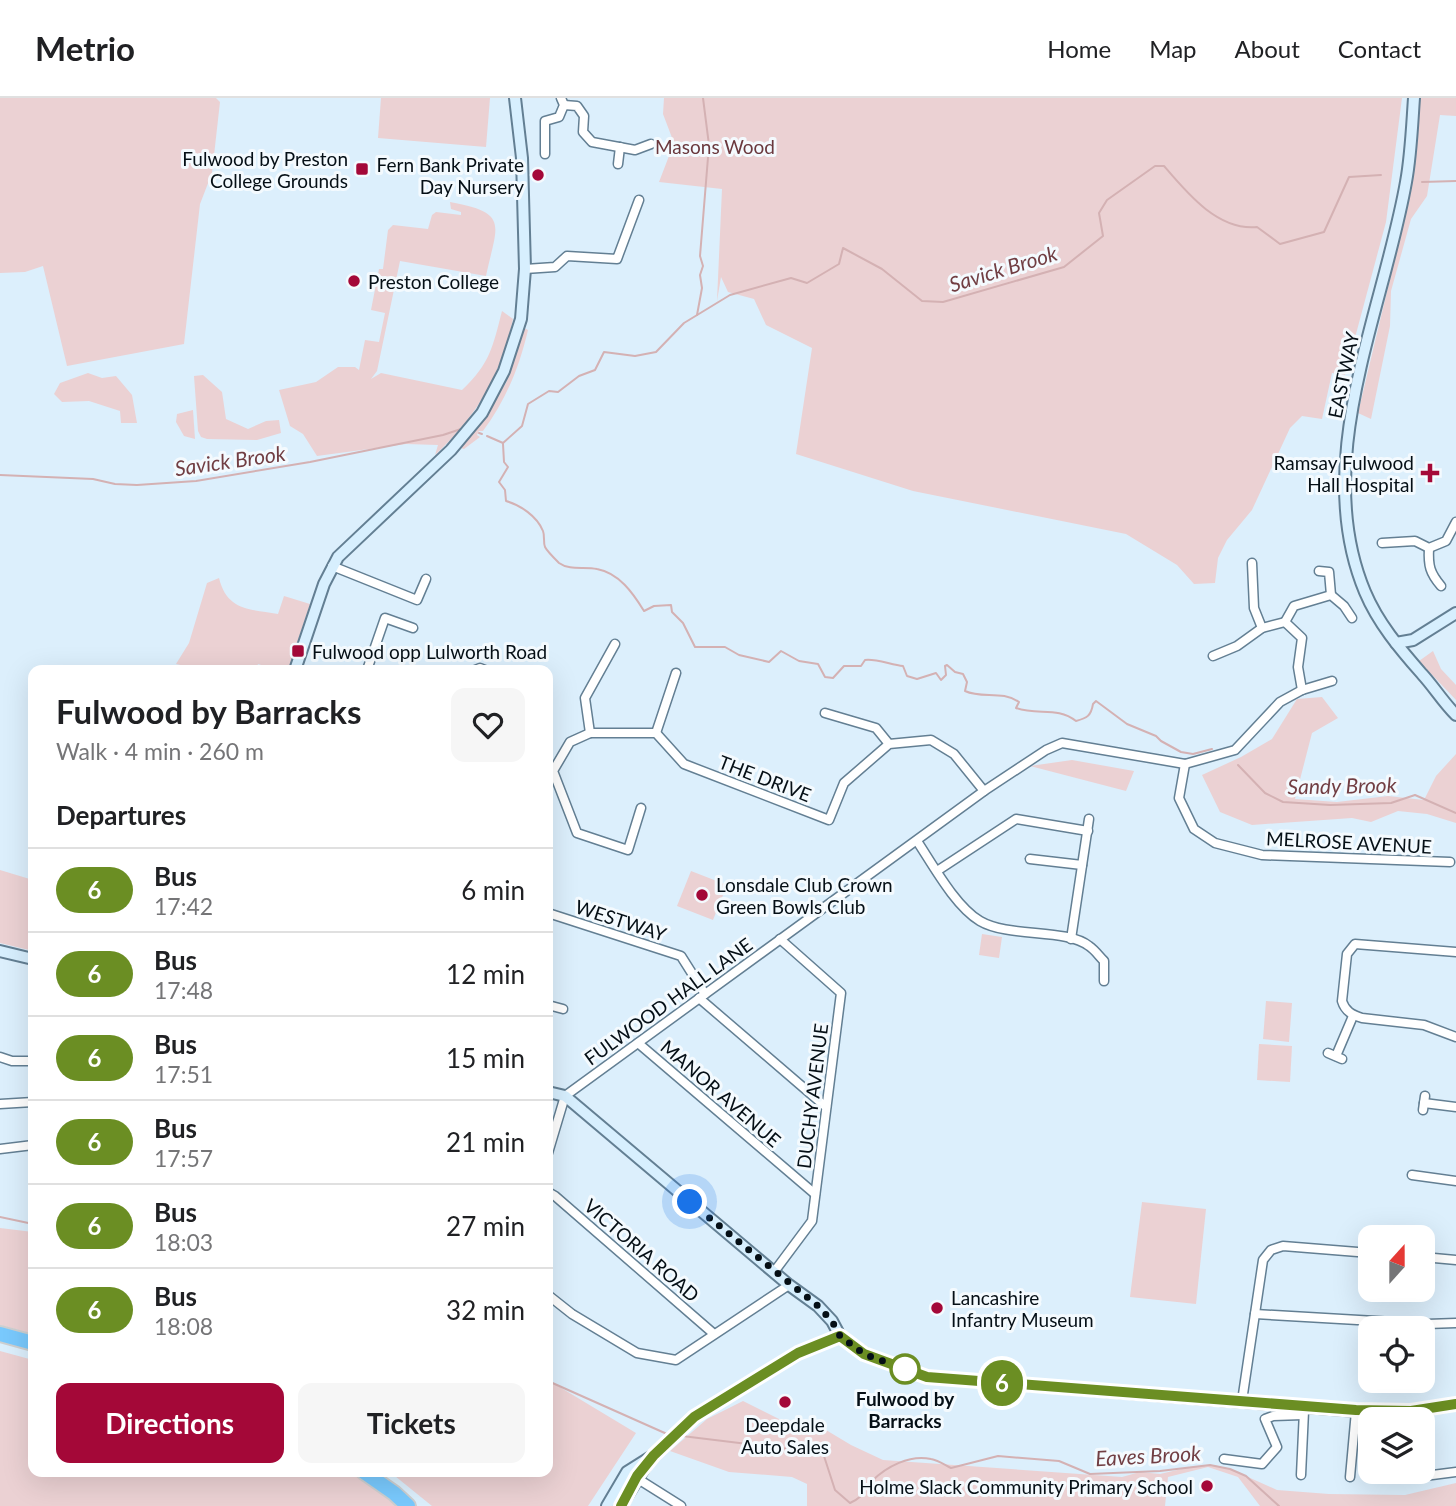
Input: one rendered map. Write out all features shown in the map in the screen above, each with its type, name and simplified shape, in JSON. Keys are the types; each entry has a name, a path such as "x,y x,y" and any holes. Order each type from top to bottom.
{"highway":[{"path":"0,1334 28,1342"},
{"path":"371,1477 408,1506"}],"main road":[{"path":"297,665 332,566 345,548 430,472 461,438 482,413 504,371 521,319 524,269 522,158 515,98"},
{"name":"EASTWAY","path":"1415,98 1406,182 1352,405 1346,447 1346,512 1353,559 1365,593 1404,655 1456,715"},
{"path":"1396,643 1413,639 1456,613"},
{"path":"1404,655 1413,639"},
{"path":"0,951 28,958"},
{"path":"553,1093 565,1096 789,1285 818,1306 832,1321 840,1336 864,1354 927,1377 1242,1401 1304,1411 1356,1410"},
{"path":"607,1506 632,1474 694,1417 798,1353 840,1336"},
{"path":"1435,1409 1456,1404"},
{"path":"621,1506 632,1474"}],"street":[{"path":"545,154 545,121 559,117 563,101 577,106 584,116 583,132 592,142 635,150 651,144"},
{"path":"618,164 621,147"},
{"path":"524,269 555,267 567,256 617,259 639,200"},
{"path":"1382,543 1415,541 1429,548 1446,541 1456,522"},
{"path":"1429,548 1430,573 1441,586"},
{"path":"1252,563 1254,608 1262,628"},
{"path":"332,566 417,600 426,579"},
{"path":"1319,571 1329,572 1331,595 1344,606 1352,618"},
{"path":"1213,656 1237,646 1262,628 1285,622 1294,606 1331,595"},
{"path":"369,665 385,618 413,628"},
{"path":"1285,622 1302,638 1298,667 1302,690"},
{"path":"590,733 585,698 615,644"},
{"path":"640,808 628,850 577,833 553,771 570,742 590,733 656,733 676,673"},
{"name":"FULWOOD HALL LANE","path":"565,1096 984,790 1046,750 1062,743 1185,765 1235,750 1280,702 1302,690 1332,681"},
{"path":"825,713 876,728 889,744 932,740 954,754 984,790"},
{"name":"THE DRIVE","path":"656,733 684,764 829,820 844,783 889,744"},
{"name":"MELROSE AVENUE","path":"1185,765 1179,798 1194,829 1215,844 1262,855 1450,862"},
{"path":"937,871 1016,819 1088,831"},
{"path":"1071,939 1090,819"},
{"path":"917,841 966,911 996,928 1088,944 1104,961 1104,981"},
{"path":"1030,859 1082,865"},
{"name":"WESTWAY","path":"553,915 681,956 702,996 826,1107"},
{"name":"DUCHY AVENUE","path":"774,1272 811,1222 841,993 780,939"},
{"path":"1456,951 1361,942 1355,944 1347,954 1342,1001 1353,1016 1424,1025 1456,1037"},
{"path":"553,1006 563,1009"},
{"path":"1335,1056 1353,1016"},
{"name":"MANOR AVENUE","path":"638,1043 815,1194"},
{"path":"0,1057 12,1061 28,1060"},
{"path":"553,1136 565,1096"},
{"path":"0,1104 28,1102"},
{"path":"1424,1103 1456,1107"},
{"path":"0,1149 28,1146"},
{"path":"1412,1175 1456,1181"},
{"name":"VICTORIA ROAD","path":"553,1196 715,1335"},
{"path":"1242,1401 1263,1260 1272,1250 1283,1246 1358,1252"},
{"path":"1435,1258 1456,1260"},
{"path":"553,1299 572,1314 637,1353 676,1360 789,1285"},
{"path":"1255,1314 1427,1324 1456,1323"},
{"path":"1350,1477 1356,1410"},
{"path":"1224,1459 1262,1464 1277,1447 1265,1419 1304,1411 1301,1475"},
{"path":"1435,1473 1456,1472"},
{"path":"632,1474 681,1506"}],"green space":[{"path":"0,98 216,98 220,102 212,173 200,204 184,344 67,366 43,266 25,272 0,273"},
{"path":"381,98 490,98 486,147 378,138"},
{"name":"Masons Wood","path":"664,98 1402,98 1386,222 1345,375 1332,373 1322,419 1302,416 1290,428 1252,510 1227,540 1218,558 1215,583 1194,584 1177,565 1126,534 913,491 796,454 812,348 766,325 754,299 728,292 721,277 717,301 722,189 659,182 674,143 663,114"},
{"path":"1420,98 1456,98 1456,116 1440,115 1427,196 1411,219 1391,291 1390,326 1371,419 1358,413 1412,187"},
{"path":"450,202 482,211 491,217 495,224 486,276 400,261 377,371 371,379 381,373 462,390 485,363 502,311 513,319 494,376 475,410 435,455 438,445 406,444 317,456 303,434 290,426 279,390 316,382 338,367 355,367 359,370 365,340 379,342 385,313 371,310 379,269 383,269 388,230 393,225 428,229 432,215 436,212 461,215 461,212 451,209"},
{"path":"524,328 528,330 505,395 483,431 479,431 477,435 480,437 464,449 461,448 506,383"},
{"path":"88,373 102,378 116,376 132,395 137,423 121,423 120,411 89,401 62,402 54,394 60,383"},
{"path":"203,375 222,392 226,419 248,429 266,421 279,420 281,433 257,440 201,437 198,431 194,376"},
{"path":"193,410 195,439 184,436 176,422 177,414"},
{"path":"219,578 228,597 234,603 249,609 278,614 284,596 310,604 290,665 176,664 189,643 207,583"},
{"path":"1433,651 1441,669 1456,685 1456,700 1419,661"},
{"path":"1322,697 1338,718 1312,733 1295,799 1337,802 1388,796 1424,800 1436,776 1456,754 1456,823 1427,814 1398,811 1371,822 1352,818 1252,825 1220,812 1202,775 1272,739 1297,699"},
{"path":"1072,760 1134,771 1126,791 1030,766"},
{"path":"0,870 28,878 28,950 0,943"},
{"name":"Lonsdale Club Crown Green Bowls Club","path":"691,871 727,885 713,920 677,906"},
{"path":"982,934 1002,937 999,958 979,955"},
{"path":"1266,1001 1292,1003 1289,1042 1263,1039"},
{"path":"1259,1044 1292,1046 1290,1082 1257,1080"},
{"path":"1142,1202 1206,1209 1196,1304 1130,1297"},
{"path":"0,1228 28,1231 28,1333 0,1325"},
{"path":"0,1351 28,1359 28,1477 361,1477 398,1506 0,1506"},
{"path":"553,1383 636,1433 588,1506 432,1506 396,1477 553,1477"},
{"path":"743,1401 779,1419 816,1424 883,1460 1122,1477 1140,1472 1160,1474 1213,1465 1230,1469 1277,1490 1329,1494 1405,1495 1456,1483 1456,1506 1260,1506 1238,1477 1208,1467 1168,1477 1165,1506 807,1506 807,1484 792,1477 729,1472 670,1451 707,1419"}],"waterway":[{"path":"697,315 702,288 700,275 703,266 700,256 709,145 703,98"},
{"name":"Savick Brook","path":"487,436 503,443 522,426 528,404 549,391 558,392 579,376 595,370 604,352 635,356 656,352 684,323 730,295 791,278 807,283 839,264 843,248 882,269 922,301 943,302 1064,267 1103,236 1099,213 1107,200 1155,166 1164,166 1193,198 1216,217 1243,227 1257,227 1280,244 1324,232 1349,177 1381,175"},
{"name":"Savick Brook","path":"1422,182 1456,181"},
{"name":"Savick Brook","path":"0,475 93,479 137,485 196,481 310,462 461,429"},
{"path":"503,444 504,462 508,467 499,482 505,490 506,501 522,508 537,521 543,531 545,547 554,558 568,567 597,569 619,579 644,611 654,606 671,605 672,612 683,623 695,647 725,647 739,655 769,662 781,651 799,661 818,664 825,677 833,678 844,666 861,666 865,660 903,666 907,676 917,679 936,673 941,680 946,675 947,665 955,672 963,674 967,682 965,691 1006,696 1019,702 1016,708 1054,712 1076,721 1088,716 1096,701 1127,724 1156,736 1181,752 1193,754 1212,749"},
{"name":"Sandy Brook","path":"1238,765 1265,793 1283,802 1330,805 1391,803 1415,795 1456,813"},
{"name":"Eaves Brook","path":"0,1217 28,1223"},
{"name":"Eaves Brook","path":"553,1383 667,1434"},
{"name":"Eaves Brook","path":"682,1436 823,1453 835,1490 850,1503 861,1496 878,1476 907,1460 931,1459 951,1468 998,1456 1059,1461 1090,1474 1160,1471 1210,1465 1246,1476 1279,1506"}],"bus line":[{"name":"6","path":"621,1506 637,1476 654,1455 694,1417 798,1353 840,1336 864,1354 927,1377 1356,1410 1411,1411 1456,1404"}],"place":[{"name":"Fulwood by Preston College Grounds","path":"362,169"},
{"name":"Fern Bank Private Day Nursery","path":"538,175"},
{"name":"Preston College","path":"354,281"},
{"name":"Ramsay Fulwood Hall Hospital","path":"1430,473"},
{"name":"Fulwood opp Lulworth Road","path":"298,651"},
{"name":"Lonsdale Club Crown Green Bowls Club","path":"702,895"},
{"name":"Lancashire Infantry Museum","path":"937,1308"},
{"name":"Fulwood by Barracks","path":"905,1369"},
{"name":"Deepdale Auto Sales","path":"785,1402"},
{"name":"Holme Slack Community Primary School","path":"1207,1486"}],"route":[{"path":"690,1202 818,1306 832,1321 840,1336 864,1354 905,1369"}]}
